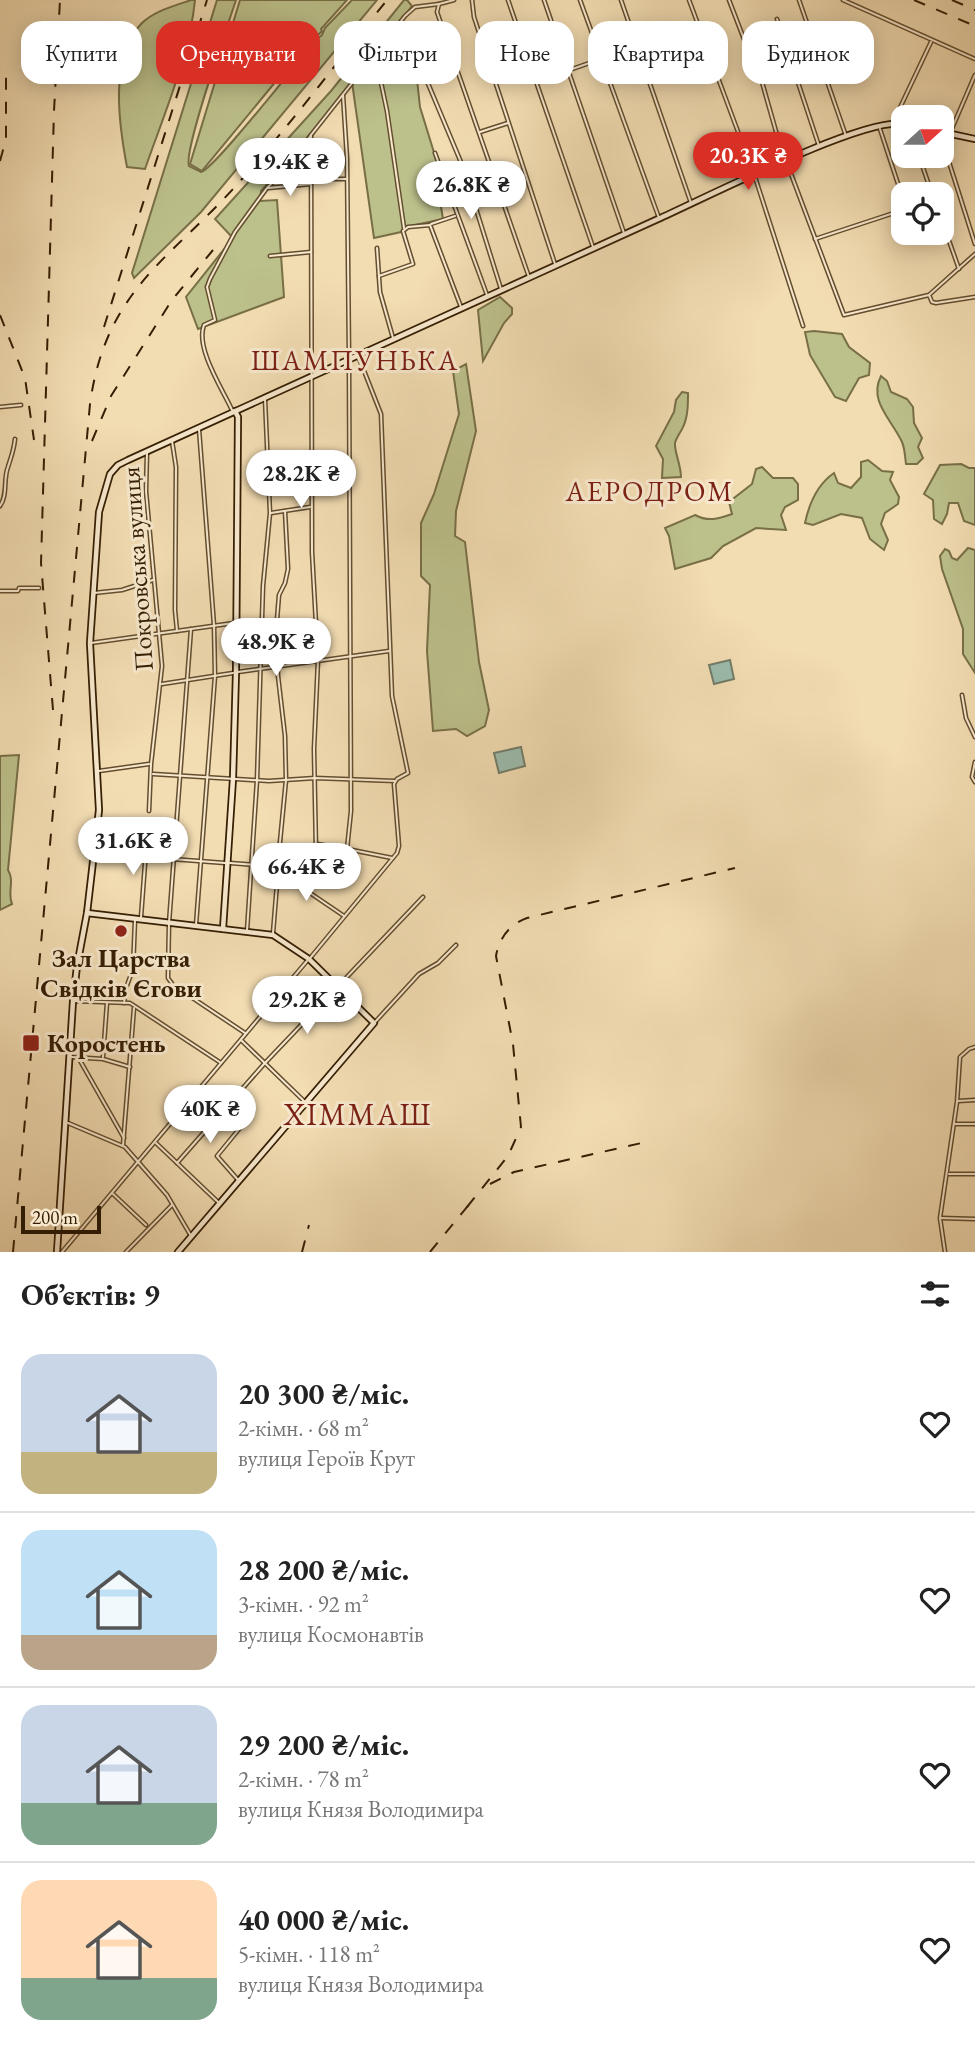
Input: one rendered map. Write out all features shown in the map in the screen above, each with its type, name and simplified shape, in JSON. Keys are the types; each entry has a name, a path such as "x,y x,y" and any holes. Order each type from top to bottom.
{"street":[{"path":"402,21 412,8 454,0"},
{"path":"472,0 474,17 555,265"},
{"path":"508,0 516,21"},
{"path":"544,0 551,21"},
{"path":"580,0 588,23"},
{"path":"621,0 628,21"},
{"path":"690,0 755,176 803,326"},
{"path":"729,0 747,47 754,54 786,161 844,315 929,295 975,254"},
{"path":"799,0 846,136"},
{"path":"843,0 975,59"},
{"path":"439,4 437,12 529,277"},
{"path":"777,19 820,147"},
{"path":"901,105 932,41"},
{"path":"954,123 975,75"},
{"path":"223,929 233,779 236,672 237,417 216,382 202,337 204,325 215,320 207,287 235,232 352,84"},
{"path":"379,276 413,264 403,234 381,84"},
{"path":"428,84 463,167 502,290"},
{"path":"538,84 593,248"},
{"path":"573,84 625,234"},
{"path":"610,84 659,219"},
{"path":"650,84 691,204"},
{"path":"343,95 347,179 351,655 351,811 347,849"},
{"path":"480,132 509,123"},
{"path":"59,1252 73,1001 99,810 90,643 99,512 110,474 118,465 147,451 786,161 846,136 891,123"},
{"path":"878,125 897,182"},
{"path":"301,886 315,856 316,844 314,728 318,660 312,552 311,135"},
{"path":"954,135 975,139"},
{"path":"435,153 488,296"},
{"path":"951,168 975,244"},
{"path":"311,179 347,179"},
{"path":"267,188 311,184"},
{"path":"815,239 891,214"},
{"path":"404,229 422,224 430,225 457,216"},
{"path":"430,225 461,309"},
{"path":"950,245 959,269"},
{"path":"377,248 380,292 393,339"},
{"path":"270,256 311,251"},
{"path":"929,295 932,302 936,303 975,297"},
{"path":"152,774 257,780 315,778 395,781 408,773 393,707 381,414 358,357"},
{"path":"247,931 257,780 263,586 270,513 265,398"},
{"path":"0,407 22,405"},
{"path":"196,925 215,676 214,625 199,428"},
{"path":"0,506 4,501 7,467 13,457 15,439"},
{"path":"172,440 176,467 177,631"},
{"name":"Покровська вулиця","path":"147,451 146,491 160,634 161,684 151,764 149,811"},
{"path":"270,513 312,507"},
{"path":"272,866 279,852 285,779 285,736 277,666 278,604 288,569 285,511"},
{"path":"93,593 122,590 155,580"},
{"path":"0,591 39,588"},
{"path":"90,643 235,622"},
{"path":"191,629 169,923 168,978 245,1033"},
{"path":"161,684 351,655 390,652"},
{"path":"962,695 966,718 975,737"},
{"path":"975,762 972,777 975,782"},
{"path":"98,771 151,764"},
{"path":"59,1252 393,859 399,846 395,781"},
{"path":"124,1003 133,969 147,837"},
{"path":"316,844 393,859"},
{"path":"145,858 272,866 345,917"},
{"path":"273,934 278,872"},
{"path":"177,1163 264,1064 423,897"},
{"path":"87,913 273,934 309,959 374,1023"},
{"path":"178,1252 374,1023 419,974 438,962 456,945"},
{"path":"73,1001 124,1003 134,1006 221,1063"},
{"path":"103,1059 107,1002"},
{"path":"122,1146 125,1139 134,1006"},
{"path":"240,1040 306,1103"},
{"path":"945,1252 940,1218 957,1102 960,1057 975,1047"},
{"path":"70,1057 103,1059 130,1067"},
{"path":"78,1057 125,1139"},
{"path":"238,1095 253,1112 217,1156 240,1181"},
{"path":"957,1102 975,1100"},
{"path":"66,1123 122,1146 148,1171 173,1205 191,1237"},
{"path":"953,1124 975,1124"},
{"path":"155,1142 219,1204"},
{"path":"948,1174 975,1174"},
{"path":"112,1192 148,1227"},
{"path":"126,1252 148,1227 173,1205"},
{"path":"940,1218 975,1219"}],"green space":[{"path":"195,0 192,21 156,21 156,84 175,84 145,169 127,167 119,112 119,84 142,84 142,23 164,9"},
{"path":"217,0 236,0 229,21 210,21"},
{"path":"240,0 347,0 320,33 320,21 234,21"},
{"path":"352,0 377,0 360,21 334,21 334,52 320,69 320,37 325,28"},
{"path":"404,0 412,6 400,21 387,21"},
{"path":"191,84 208,84 189,156 189,166 201,172 217,158 281,84 307,84 201,212 134,278 132,273"},
{"path":"214,84 274,84 202,171 190,164"},
{"path":"337,84 350,84 261,191 260,201 277,200 284,297 198,329 186,297 233,238 215,219"},
{"path":"352,84 418,84 420,107 440,172 433,176 435,187 438,188 443,219 406,227 401,232 374,238"},
{"path":"500,297 512,308 512,314 483,361 478,310"},
{"path":"805,332 842,334 849,347 870,363 869,375 859,378 846,401 835,397 810,355"},
{"path":"466,364 476,431 456,511 455,536 465,542 479,662 489,710 485,726 467,736 456,729 433,731 427,651 430,585 421,576 421,523 434,494 459,414 453,371"},
{"path":"881,376 887,381 891,392 907,399 913,407 914,423 922,438 918,447 923,458 917,464 906,464 902,442 879,402 877,394"},
{"path":"682,392 688,393 687,415 675,443 681,477 662,478 663,459 656,446"},
{"path":"868,460 882,471 893,472 890,480 899,497 898,504 885,513 881,524 888,540 884,550 870,539 862,518 841,514 813,525 805,523 815,495 828,478 834,473 838,483 851,488 861,477 861,462"},
{"path":"961,464 975,468 975,525 964,521 958,503 949,503 942,524 934,519 933,500 924,494 940,465"},
{"path":"762,467 773,478 793,478 798,484 798,500 785,507 781,515 786,530 756,528 723,546 711,558 675,569 665,528 695,515 713,519 732,514 729,502 752,484 756,469"},
{"path":"968,548 975,550 975,673 963,654 963,629 940,556 945,549 957,560"},
{"path":"19,755 8,870 12,904 0,910 0,756"}],"shaded area":[{"path":"730,660 734,679 714,684 709,665"},
{"path":"521,747 525,766 499,773 494,753"}],"railway":[{"path":"53,710 41,563 54,111 60,0"},
{"path":"104,327 207,0"},
{"path":"13,1252 90,404 98,364 111,331 127,302 146,277 242,179 387,0"},
{"path":"914,0 975,26"},
{"path":"952,0 975,10"},
{"path":"0,161 6,139 6,73"},
{"path":"92,441 111,396 172,300 213,250"},
{"path":"0,315 25,378 34,440"},
{"path":"467,1207 508,1156 521,1127 513,1044 496,956 506,932 527,918 735,868"},
{"path":"490,1184 514,1172 646,1142"},
{"path":"430,1252 472,1201"},
{"path":"302,1252 309,1225"}],"place":[{"name":"Зал Царства Свідків Єгови","path":"121,931"},
{"name":"Коростень","path":"31,1043"}],"district":[{"name":"ШАМПУНЬКА","path":"355,360"},
{"name":"АЕРОДРОМ","path":"650,491"},
{"name":"ХІММАШ","path":"358,1114"}]}
